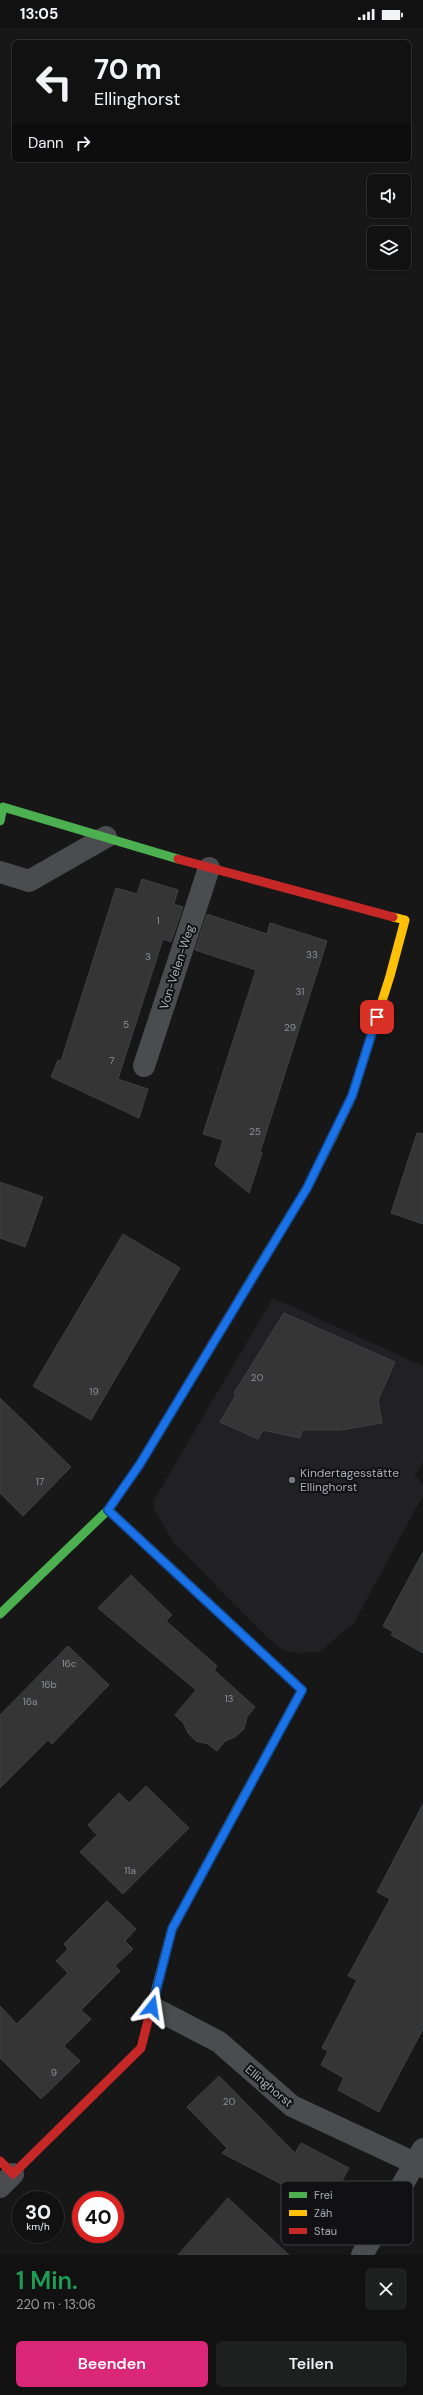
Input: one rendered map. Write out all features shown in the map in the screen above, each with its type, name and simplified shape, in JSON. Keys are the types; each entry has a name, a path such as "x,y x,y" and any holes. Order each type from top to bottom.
{"street":[{"path":"0,820 3,807 106,836 210,868 405,920 390,976 352,1096 307,1188 140,1464 108,1510 0,1614"},
{"path":"0,872 28,880 106,836"},
{"name":"Von-Velen-Weg","path":"144,1066 210,868"},
{"path":"4,2174 141,2048 172,1929 302,1690 108,1510"},
{"name":"Ellinghorst","path":"152,2007 219,2042 292,2106 421,2159"},
{"path":"407,2181 421,2159"},
{"path":"362,2255 368,2245"}],"shaded area":[{"name":"Kindertagesstätte Ellinghorst","path":"273,1298 423,1366 423,1462 415,1475 423,1485 423,1495 354,1623 319,1652 297,1653 282,1650 267,1637 174,1543 154,1509 154,1500"}],"building":[{"path":"142,879 178,890 174,904 183,907 171,942 163,939 118,1079 148,1089 139,1118 51,1077 58,1060 61,1061 116,888 137,894"},
{"path":"207,914 267,934 270,923 327,941 260,1152 262,1153 249,1193 215,1165 223,1140 203,1134 256,970 195,950"},
{"path":"417,1133 423,1134 423,1224 391,1213"},
{"path":"0,1182 43,1197 25,1247 0,1238"},
{"path":"123,1234 180,1268 91,1420 33,1386"},
{"path":"284,1313 395,1362 378,1400 382,1423 341,1430 302,1430 300,1438 263,1430 258,1439 220,1422 236,1395 234,1393"},
{"path":"0,1398 71,1467 23,1516 0,1493"},
{"path":"423,1552 423,1653 391,1635 393,1632 383,1626"},
{"path":"131,1575 172,1615 166,1621 217,1666 214,1670 255,1707 247,1717 244,1729 235,1737 225,1741 217,1751 208,1744 196,1741 188,1733 184,1724 175,1715 196,1690 98,1608"},
{"path":"68,1646 109,1685 52,1744 48,1740 0,1788 0,1715"},
{"path":"146,1786 189,1828 123,1894 80,1852 97,1835 88,1825 119,1793 129,1803"},
{"path":"423,1804 423,2029 379,2112 338,2090 344,2078 321,2065 328,2051 322,2048 357,1980 348,1976 390,1899 377,1892"},
{"path":"107,1901 136,1929 125,1941 133,1949 115,1966 120,1971 81,2010 91,2019 64,2046 80,2061 41,2099 0,2058 0,2006 17,2024 68,1973 56,1961 68,1949 64,1944"},
{"path":"219,2076 295,2153 301,2143 349,2168 342,2181 281,2181 281,2184 222,2153 227,2148 187,2107"},
{"path":"228,2198 289,2255 178,2255"}],"traffic: fast":[{"path":"0,821 3,807 178,859"},
{"path":"241,1296 307,1188 332,1138"},
{"path":"0,1614 109,1509"},
{"path":"158,1556 302,1690 245,1794"}],"traffic: slow":[{"path":"332,1138 352,1096 390,976 405,920 393,917"},
{"path":"108,1510 158,1556"},
{"path":"153,2001 172,1929 245,1794"}],"traffic: jam":[{"path":"178,859 393,917"},
{"path":"109,1509 140,1464 241,1296"},
{"path":"0,2161 13,2174 141,2048 153,2001"}],"place":[{"name":"Kindertagesstätte Ellinghorst","path":"292,1480"}],"route":[{"path":"152,2007 172,1929 302,1690 108,1510 140,1464 307,1188 352,1096 377,1017"}]}
